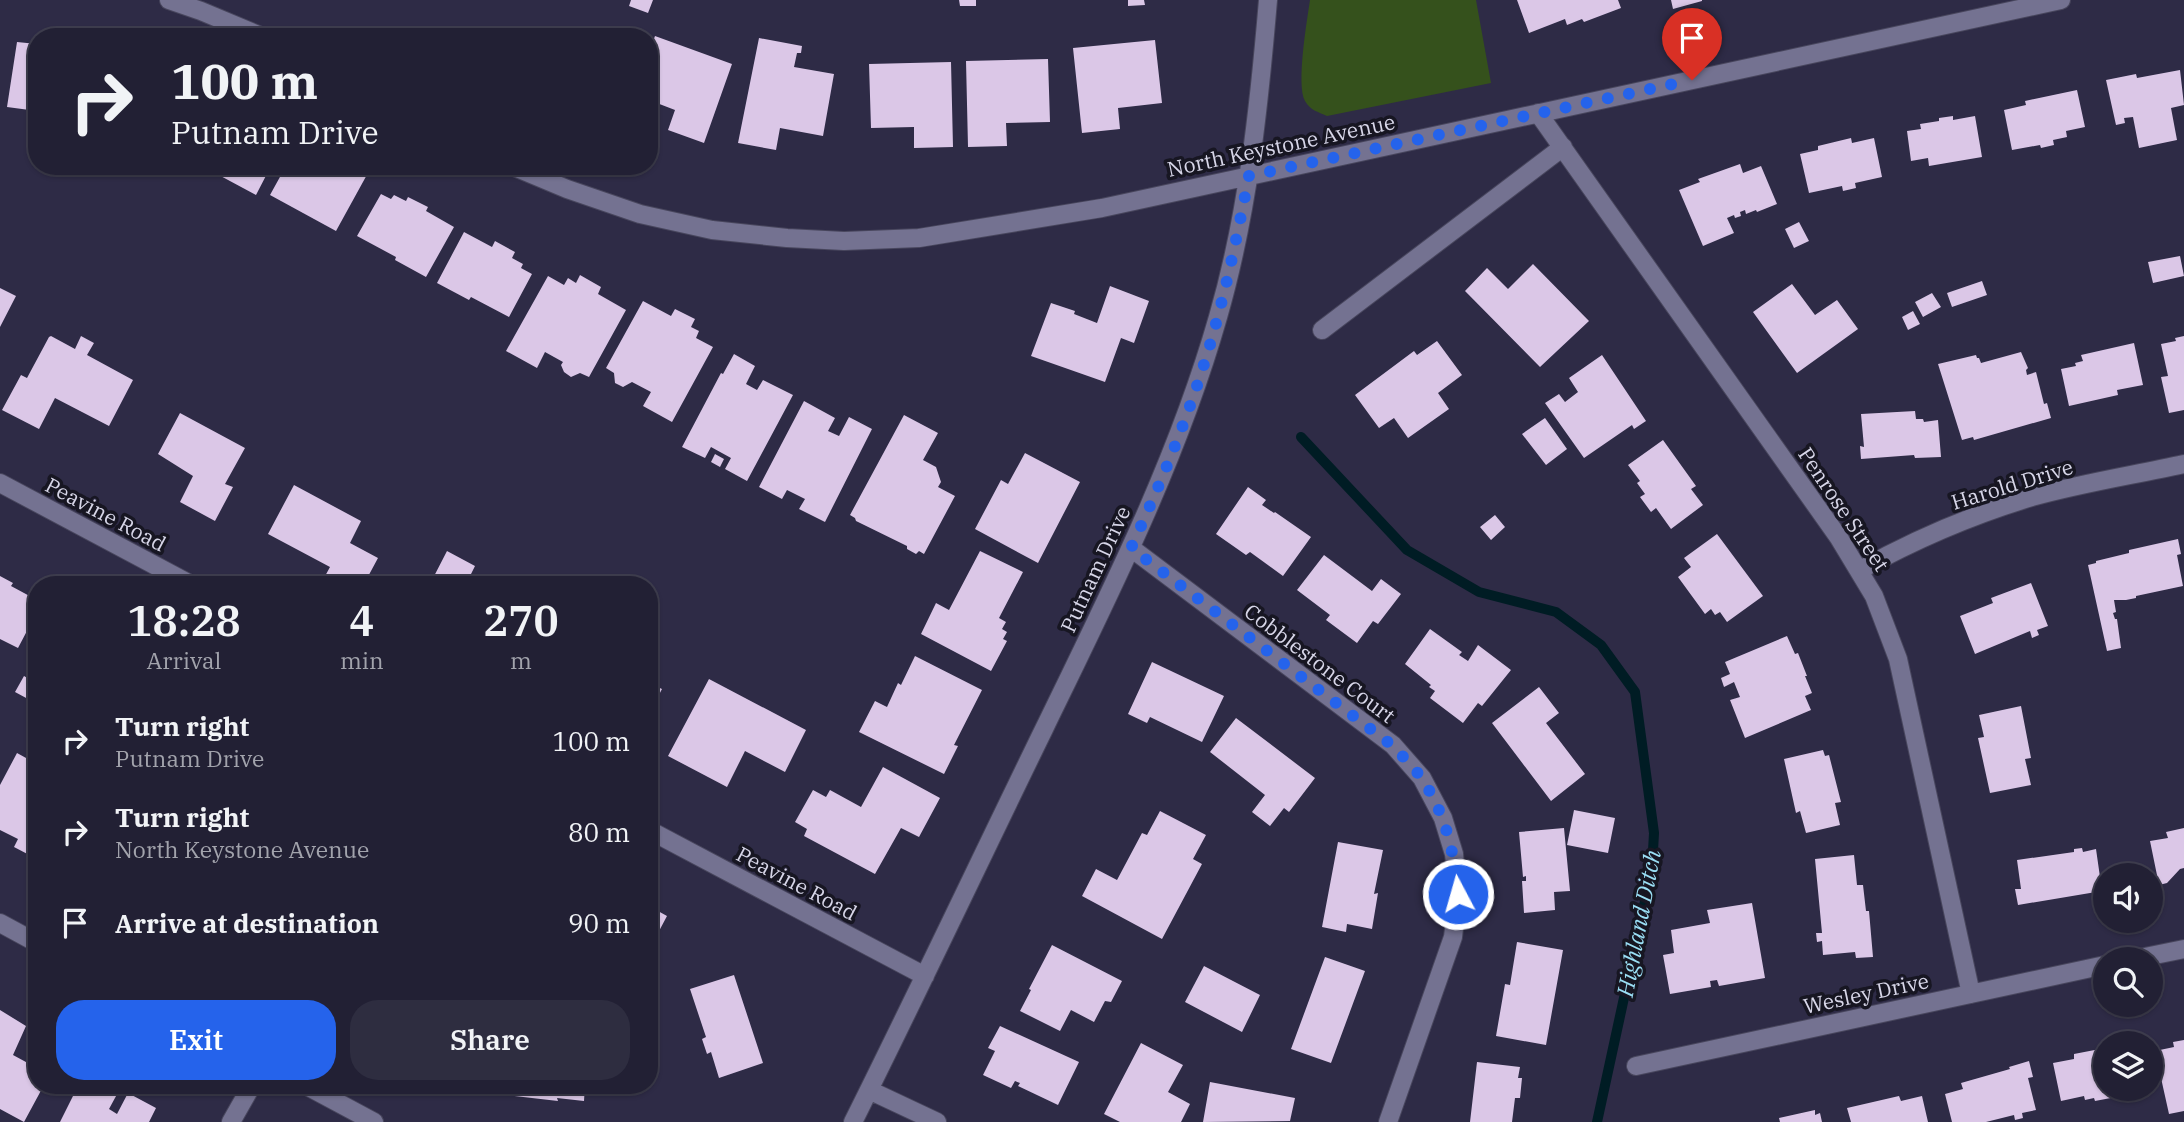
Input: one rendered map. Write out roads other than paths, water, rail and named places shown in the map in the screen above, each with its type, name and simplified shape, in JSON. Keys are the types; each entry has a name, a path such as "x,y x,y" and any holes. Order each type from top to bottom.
{"street":[{"path":"169,0 242,28"},
{"name":"Putnam Drive","path":"853,1122 1131,548 1184,423 1219,313 1249,176 1268,0"},
{"name":"North Keystone Avenue","path":"534,175 640,214 712,229 787,238 844,241 919,238 1102,208 2060,0"},
{"name":"Penrose Street","path":"1538,113 1860,570 1874,596 1898,659 1971,994"},
{"path":"1322,330 1563,147"},
{"name":"Harold Drive","path":"1860,570 1958,522 2033,497 2184,464"},
{"name":"Peavine Road","path":"0,483 175,576"},
{"name":"Cobblestone Court","path":"1131,548 1393,746 1422,778 1443,818 1454,854 1458,894 1453,937 1388,1122"},
{"name":"Peavine Road","path":"658,835 925,975"},
{"path":"0,923 28,938"},
{"path":"2163,953 2184,948"},
{"name":"Wesley Drive","path":"1636,1066 2093,968"},
{"path":"869,1090 936,1122"},
{"path":"231,1122 247,1094"},
{"path":"321,1094 374,1122"}],"waterway":[{"name":"Highland Ditch","path":"1301,437 1407,550 1479,592 1556,612 1601,645 1635,692 1654,833 1652,869 1597,1122"}]}
